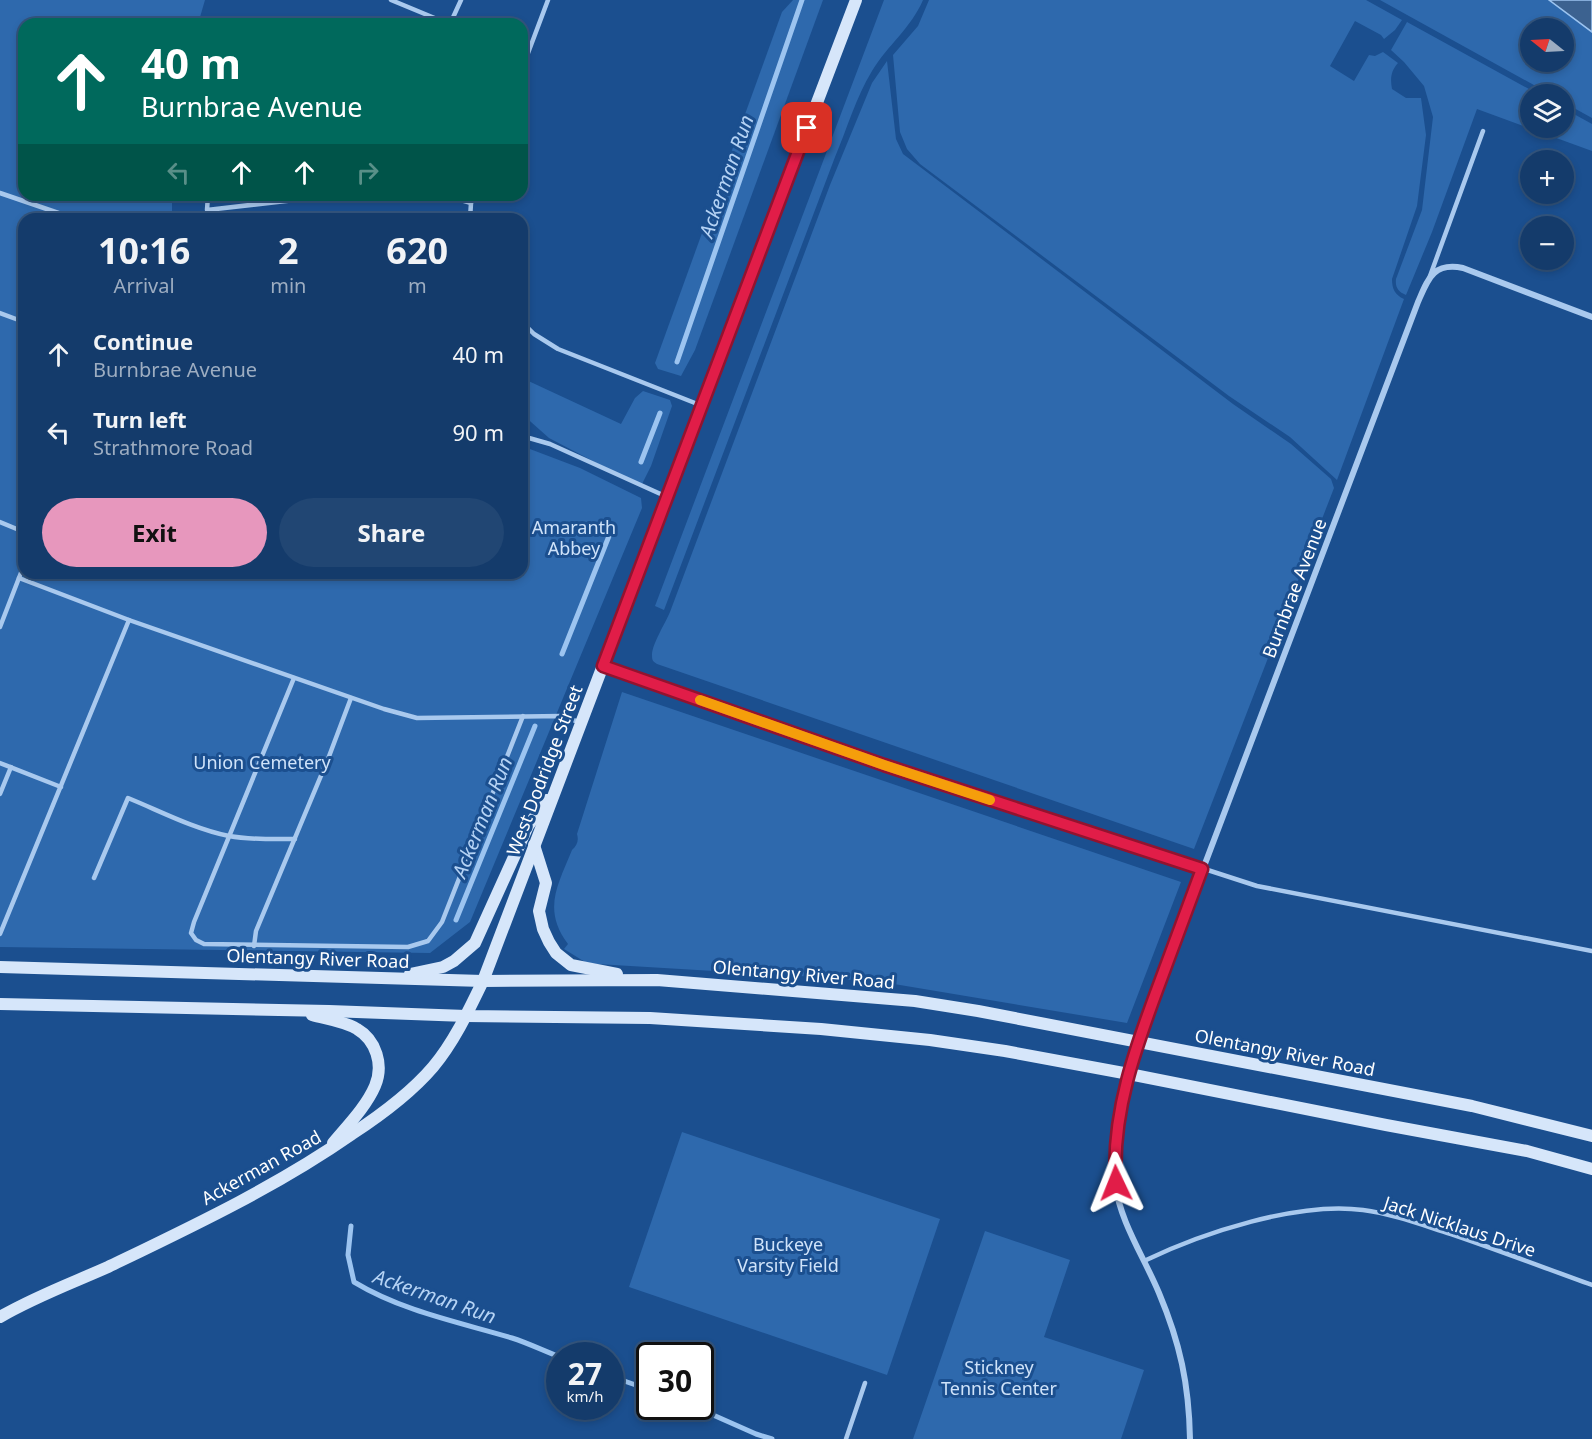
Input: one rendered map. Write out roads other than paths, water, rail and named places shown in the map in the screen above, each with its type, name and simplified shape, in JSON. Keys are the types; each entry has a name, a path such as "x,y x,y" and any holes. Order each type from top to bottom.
{"main road":[{"name":"West Dodridge Street","path":"483,981 856,0"},
{"path":"393,978 443,967 475,943 528,826 557,787"},
{"path":"534,845 546,883 539,910 543,929 556,952 571,965 583,969 657,980"},
{"name":"Olentangy River Road","path":"0,967 483,981 657,980 915,1001 978,1011 1472,1106 1592,1136"},
{"name":"Ackerman Road","path":"0,1317 256,1192 324,1153 388,1110 433,1067 466,1016 483,981"},
{"path":"0,1004 466,1016 650,1018 821,1029 940,1041 1129,1074 1527,1151 1592,1169"},
{"path":"290,1010 357,1028 369,1039 377,1051 375,1085 360,1110 324,1153"}],"street":[{"path":"1430,276 1436,270 1445,267 1463,268 1592,316"},
{"name":"Burnbrae Avenue","path":"1190,1439 1188,1393 1184,1367 1159,1292 1120,1206 1114,1160 1121,1106 1139,1043 1202,869 1418,302 1430,276"}],"lane":[{"path":"391,0 435,18"},
{"path":"452,18 460,0"},
{"path":"528,53 548,0"},
{"path":"1430,276 1483,131"},
{"path":"0,193 18,199"},
{"path":"23,201 58,213"},
{"path":"208,201 207,210 286,201"},
{"path":"464,201 471,203 470,213"},
{"path":"0,313 18,320"},
{"path":"528,328 558,349 702,406"},
{"path":"528,438 550,444 668,498"},
{"path":"0,522 18,530"},
{"path":"0,627 19,579"},
{"path":"22,579 129,620 351,698 417,718 561,716 582,723"},
{"path":"0,934 129,620"},
{"path":"603,666 884,765 1257,886 1592,951"},
{"path":"294,678 194,922 191,933 196,940 204,944 408,947 428,941 442,922 523,716"},
{"path":"254,946 256,931 351,698"},
{"path":"0,763 61,788"},
{"path":"0,794 11,767"},
{"path":"94,879 128,798 229,836 295,839"},
{"name":"Jack Nicklaus Drive","path":"1144,1261 1174,1247 1295,1211 1362,1210 1417,1223 1592,1285"},
{"path":"846,1439 865,1383"}],"waterway":[{"name":"Ackerman Run","path":"677,362 802,0"},
{"name":"Ackerman Run","path":"641,462 660,413"},
{"name":"Ackerman Run","path":"562,654 609,536"},
{"name":"Ackerman Run","path":"456,920 535,726"},
{"name":"Ackerman Run","path":"351,1226 348,1255 354,1282 391,1301 512,1338 546,1351"},
{"name":"Ackerman Run","path":"624,1381 636,1385"},
{"name":"Ackerman Run","path":"714,1415 772,1439"}],"park label":[{"name":"Amaranth Abbey","path":"574,537"},
{"name":"Union Cemetery","path":"262,762"},
{"name":"Buckeye Varsity Field","path":"788,1254"},
{"name":"Stickney Tennis Center","path":"999,1377"}]}
